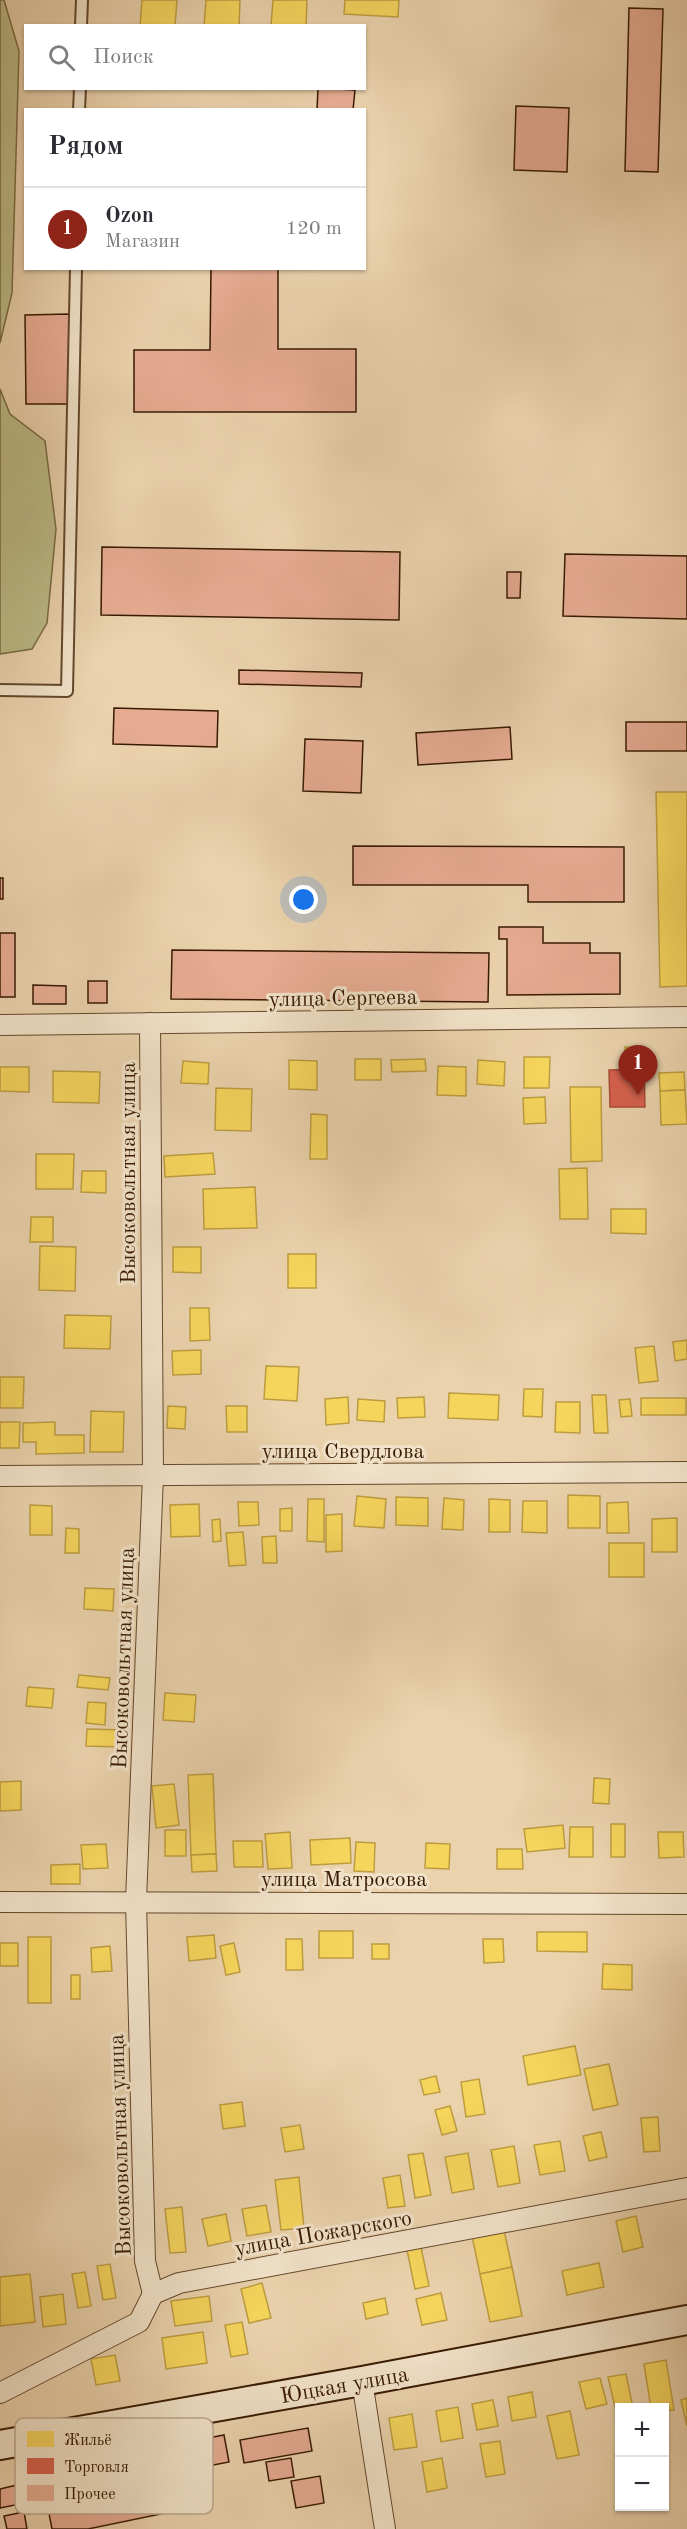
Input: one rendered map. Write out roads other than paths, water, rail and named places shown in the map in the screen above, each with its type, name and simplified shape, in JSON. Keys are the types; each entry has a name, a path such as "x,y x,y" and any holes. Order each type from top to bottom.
{"main road":[{"name":"Юцкая улица","path":"153,2418 687,2320"},
{"name":"Юцкая улица","path":"0,2445 15,2442"}],"street":[{"name":"улица Сергеева","path":"0,1025 687,1017"},
{"name":"Высоковольтная улица","path":"150,1023 153,1475 136,1901 145,2261 153,2294"},
{"name":"улица Свердлова","path":"0,1476 687,1472"},
{"name":"улица Матросова","path":"0,1902 687,1904"},
{"name":"улица Пожарского","path":"153,2294 179,2283 687,2188"},
{"path":"0,2393 139,2322 153,2294"},
{"path":"362,2381 386,2529"}],"lane":[{"path":"81,24 82,0"},
{"path":"79,108 80,90"},
{"path":"0,690 67,691 76,270"}],"place":[{"name":"Ozon","path":"638,1095"}]}
